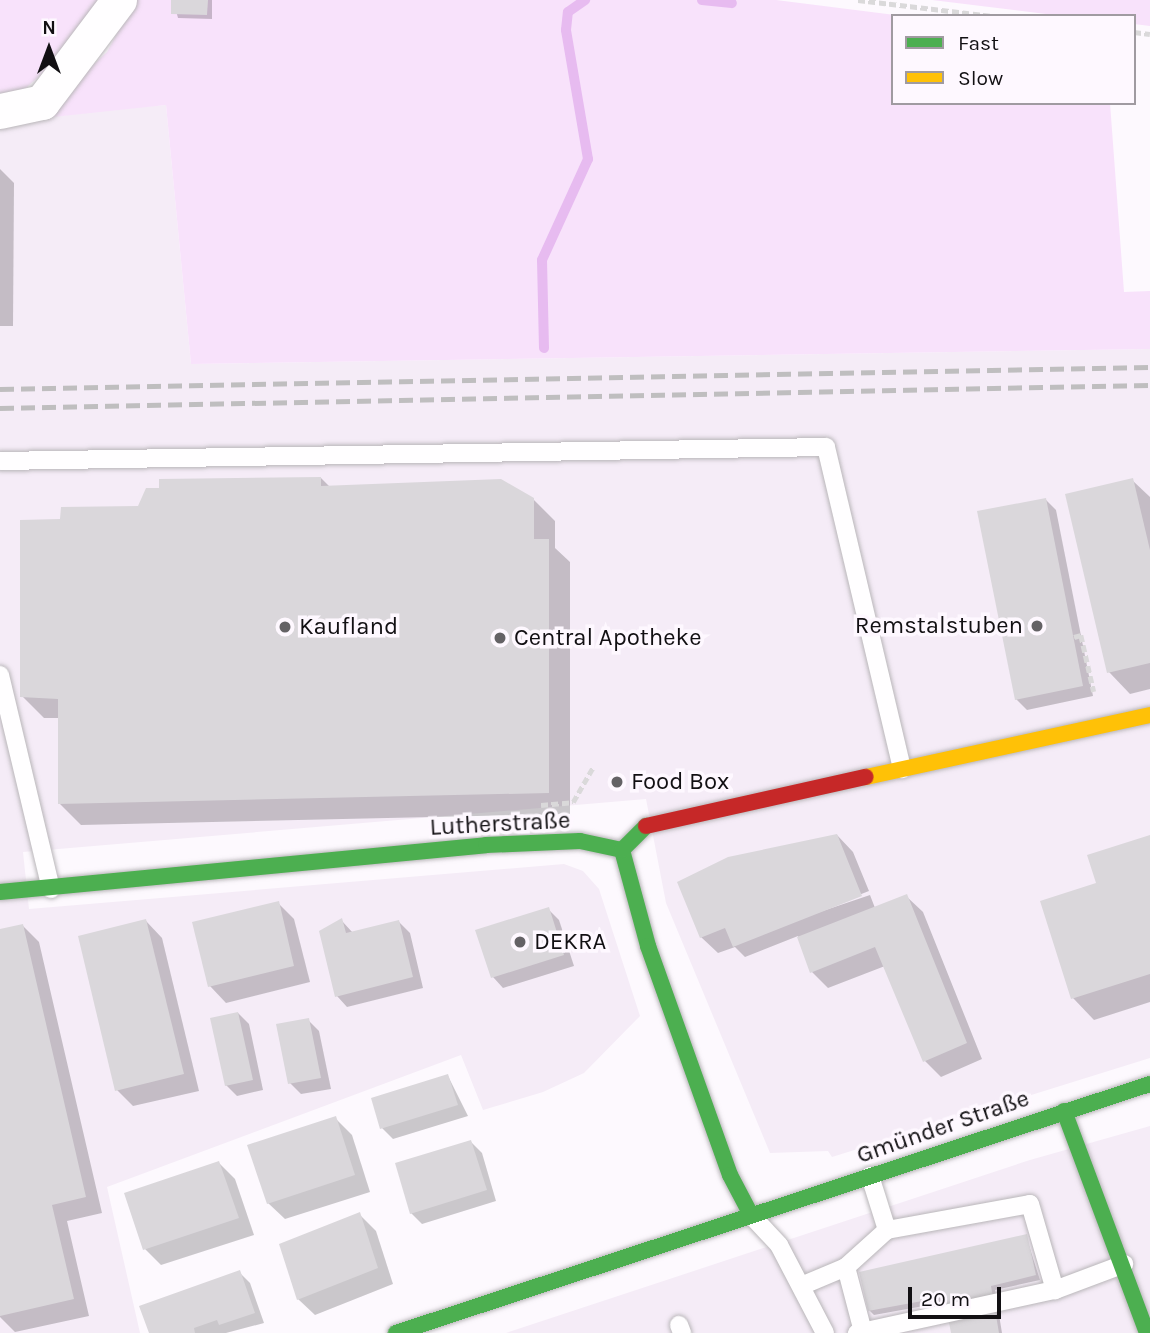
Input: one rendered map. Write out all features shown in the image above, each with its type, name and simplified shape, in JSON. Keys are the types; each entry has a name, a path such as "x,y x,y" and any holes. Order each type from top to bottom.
{"street":[{"path":"0,111 42,102 119,0"},
{"path":"751,1214 721,1149 622,850 645,826 1150,715"},
{"name":"Lutherstraße","path":"0,892 486,845 580,841 622,850"},
{"name":"Gmünder Straße","path":"396,1333 1150,1084"},
{"path":"1064,1111 1124,1264 1147,1333"}],"lane":[{"path":"0,461 826,447 902,769"},
{"path":"0,676 51,889"},
{"path":"870,1176 887,1230"},
{"path":"801,1286 846,1267 887,1230 1030,1204 1055,1290"},
{"path":"751,1214 779,1245 825,1333"},
{"path":"846,1267 860,1332 1055,1290 1124,1264"}],"path":[{"path":"858,0 975,14"},
{"path":"1074,637 1082,635 1101,726"}],"shaded area":[{"path":"0,0 100,0 61,57 19,94 0,94"},
{"path":"135,0 776,0 891,14 891,105 1110,105 1124,292 1150,291 1150,349 191,364 166,105 34,119 107,52"},
{"path":"932,0 1150,0 1150,26 1136,24 1136,14 1046,14"},
{"path":"166,105 191,364 1150,349 1150,1058 832,1157 828,1151 770,1153 666,903 646,799 23,852 29,909 564,864 583,871 599,889 640,1016 584,1073 543,1092 483,1110 461,1055 107,1187 140,1333 0,1333 0,118"},
{"path":"1150,1126 1150,1333 506,1333 1030,1160"}],"building":[{"path":"171,0 208,0 207,15 171,14"},
{"name":"Kaufland","path":"321,477 321,486 501,479 534,498 534,539 549,539 549,793 58,804 58,699 20,697 20,520 60,519 61,507 138,506 146,488 159,488 159,479"},
{"path":"1133,478 1150,550 1150,663 1107,673 1065,494"},
{"path":"1046,498 1083,686 1015,700 977,511"},
{"path":"837,834 862,896 733,947 725,928 700,938 677,882 728,857"},
{"path":"1150,835 1150,974 1071,999 1040,901 1096,883 1087,855"},
{"path":"907,894 967,1043 923,1062 875,947 810,973 797,937"},
{"path":"279,901 294,966 208,987 192,922"},
{"name":"DEKRA","path":"549,907 564,955 491,978 475,930"},
{"path":"342,918 346,933 399,920 413,977 335,997 319,931"},
{"path":"146,919 184,1074 115,1091 78,936"},
{"path":"23,924 86,1197 52,1205 74,1299 0,1316 0,929"},
{"path":"238,1012 253,1080 225,1086 210,1018"},
{"path":"309,1018 321,1078 288,1084 276,1024"},
{"path":"448,1074 458,1105 380,1129 371,1098"},
{"path":"336,1116 355,1175 267,1204 247,1145"},
{"path":"471,1140 487,1190 410,1214 395,1163"},
{"path":"219,1161 239,1218 143,1250 124,1193"},
{"path":"360,1212 378,1268 297,1300 279,1244"},
{"path":"1027,1234 1036,1275 991,1286 999,1333 951,1333 944,1297 868,1311 859,1272"},
{"path":"240,1270 255,1313 219,1325 217,1320 194,1328 195,1333 149,1333 139,1306"}],"waterway":[{"path":"544,348 542,260 588,159 566,30 568,12 585,0"},
{"path":"702,0 732,3"}],"railway":[{"path":"0,389 1150,367"},
{"path":"0,408 1150,385"}],"traffic: fast":[{"path":"0,892 486,845 580,841 622,850 646,826"},
{"path":"622,850 648,946 730,1175 751,1215"},
{"path":"396,1333 1150,1084"},
{"path":"1064,1111 1147,1333"}],"traffic: slow":[{"path":"866,777 1150,715"}],"traffic: jam":[{"path":"646,826 866,777"}],"place":[{"name":"Remstalstuben","path":"1037,626"},
{"name":"Kaufland","path":"285,627"},
{"name":"Central Apotheke","path":"500,638"},
{"name":"Food Box","path":"617,782"},
{"name":"DEKRA","path":"520,942"}]}
